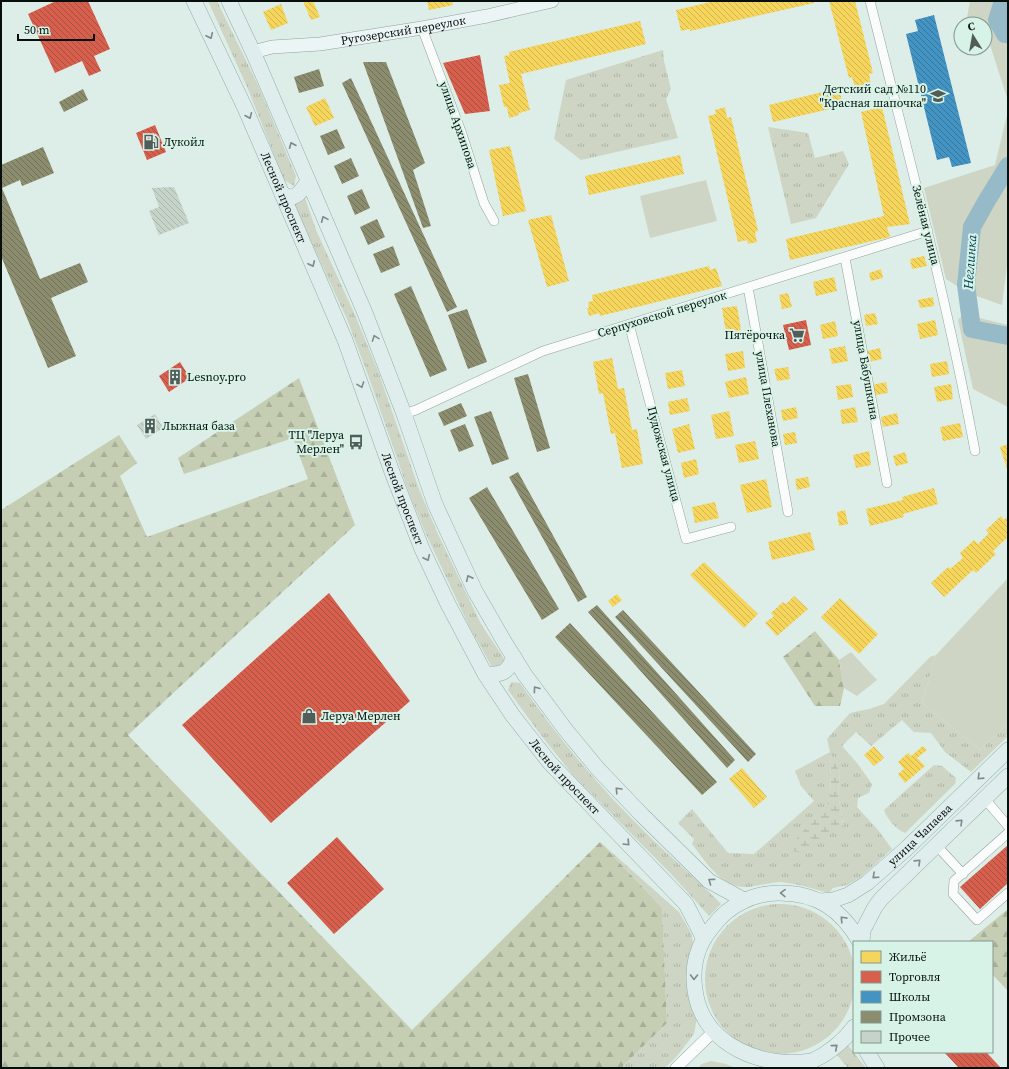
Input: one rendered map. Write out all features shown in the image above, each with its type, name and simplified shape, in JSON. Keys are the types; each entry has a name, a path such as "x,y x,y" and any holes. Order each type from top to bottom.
{"main road":[{"name":"Лесной проспект","path":"194,1 245,108 345,340 392,472 422,549 448,604 485,674 513,716 550,763 686,904 704,939"},
{"path":"229,1 253,52 365,313 404,414 435,504 475,591 525,675 598,769 709,881 744,900"},
{"name":"Ругозерский переулок","path":"253,52 272,47 320,44 422,28 487,16 552,1"},
{"path":"282,194 287,197 295,196 302,191 308,181"},
{"path":"485,674 504,673 510,666 514,657"},
{"path":"500,696 502,686 507,679 525,675"},
{"name":"улица Чапаева","path":"820,901 833,900 848,895 867,883 906,849 1008,750"},
{"name":"улица Чапаева","path":"861,941 863,930 874,907 881,899 1008,776"},
{"path":"853,1028 846,1038 817,1065 768,1065 747,1060 728,1048 712,1033 703,1019 697,1004 694,988 694,971 697,955 704,939 721,916 744,900 769,893 795,893 820,901 838,913 852,928 860,941"},
{"path":"868,1053 877,1068"}],"street":[{"name":"Зелёная улица","path":"870,1 928,231 964,393 975,451"},
{"name":"улица Архипова","path":"422,28 462,134 484,203 494,220"},
{"name":"Серпуховской переулок","path":"404,414 448,396 543,351 928,231"},
{"name":"улица Бабушкина","path":"845,258 887,483"},
{"name":"улица Плеханова","path":"748,287 788,512"},
{"name":"Пудожская улица","path":"629,324 686,539 731,527"},
{"path":"984,799 1008,826"},
{"path":"1008,834 954,881 953,894 977,920 1008,893"},
{"path":"936,845 963,874"},
{"path":"676,1068 712,1033"}],"green space":[{"path":"208,1 217,1 258,85 296,176 294,186 284,180 248,89"},
{"path":"970,1 1008,1 1008,101 993,54 993,16 967,16"},
{"path":"663,50 664,61 671,89 666,99 678,138 581,160 554,139 566,80"},
{"path":"1008,111 1008,258 1002,305 968,293 946,279 924,188 995,165"},
{"path":"768,127 808,133 815,158 843,151 849,164 816,218 791,224"},
{"path":"706,180 717,221 650,238 640,196"},
{"path":"305,198 316,230 355,315 378,371 419,489 437,532 481,624 505,660 503,669 492,667 470,628 425,532 409,493 347,319 292,201 299,203"},
{"path":"963,314 1008,325 1008,407 973,389 958,320"},
{"path":"299,378 355,525 128,735 412,1030 600,842 662,908 667,1023 621,1068 1,1068 1,510 119,435 137,463 120,476 147,537 308,479 293,438 184,474 178,458"},
{"path":"1008,578 1008,723 980,750 922,703 936,655"},
{"path":"815,631 839,660 844,688 840,706 815,706 783,657"},
{"path":"851,652 877,680 857,696 844,688 839,660"},
{"path":"936,655 922,703 980,750 1008,723 1008,736 971,772 945,752 931,733 914,732 902,720 871,746 856,732 842,746 857,763 872,784 869,793 858,798 857,807 878,830 892,849 861,877 847,885 833,888 829,893 782,882 748,887 730,884 709,866 692,844 694,839 678,823 692,809 728,853 754,854 814,801 801,786 795,771 830,752 827,739 850,713 884,704 930,657","holes":["830,753 840,773 838,793 843,825 788,850 831,799"]},
{"path":"511,682 520,683 579,761 629,816 721,904 709,916 673,876 573,775 540,734 508,690"},
{"path":"830,751 840,773 838,793 843,825 802,853 787,850 831,799"},
{"path":"934,765 942,766 956,778 955,784 905,833 892,823 884,810"},
{"path":"600,842 679,912 691,933 693,943 688,967 697,1017 694,1034 677,1056 665,1068 621,1068 667,1023 662,908"},
{"path":"780,904 809,910 833,926 846,944 853,964 853,994 849,1008 833,1032 809,1048 780,1054 751,1048 727,1032 711,1008 705,979 711,950 727,926 751,910"},
{"path":"1008,909 1008,991 993,975 993,941 969,941"},
{"path":"847,1044 866,1068 848,1068 836,1054"},
{"path":"711,1061 726,1064 735,1068 698,1068 702,1064"}],"building: Жильё":[{"path":"303,1 313,1 320,17 311,20"},
{"path":"427,1 452,1 453,5 429,10"},
{"path":"715,1 814,1 814,3 690,31 690,29 681,31 676,10"},
{"path":"829,1 855,1 873,73 869,74 871,85 855,88 852,77 849,78"},
{"path":"281,4 288,23 271,30 263,12"},
{"path":"640,21 646,44 521,74 530,110 509,118 507,107 504,107 499,85 510,83 504,56 510,55 509,52"},
{"path":"839,88 843,106 773,122 769,105"},
{"path":"325,98 334,118 315,126 306,107"},
{"path":"725,107 727,118 731,117 758,231 755,232 757,242 748,244 747,240 738,242 708,116 716,114 715,110"},
{"path":"882,107 910,224 887,227 890,237 790,260 786,239 884,216 861,112"},
{"path":"510,146 526,211 503,216 489,150"},
{"path":"680,155 684,174 589,195 585,176"},
{"path":"551,215 569,281 547,287 528,220"},
{"path":"924,256 927,266 912,269 910,259"},
{"path":"709,266 710,270 716,268 722,286 600,316 599,313 589,316 587,308 589,308 588,302 593,301 592,295"},
{"path":"881,269 883,278 871,281 869,273"},
{"path":"834,277 837,291 816,296 813,282"},
{"path":"788,293 792,307 782,309 779,295"},
{"path":"933,297 934,306 920,308 918,300"},
{"path":"737,306 741,330 726,333 722,308"},
{"path":"875,313 878,324 866,326 864,315"},
{"path":"935,320 938,335 920,339 917,324"},
{"path":"835,321 838,336 823,339 820,325"},
{"path":"845,346 848,361 832,364 829,349"},
{"path":"880,348 882,359 869,362 867,351"},
{"path":"743,351 745,368 728,371 725,354"},
{"path":"612,358 618,389 624,388 632,430 637,429 643,464 622,468 615,433 611,434 603,393 599,394 593,362"},
{"path":"947,361 949,374 932,377 930,364"},
{"path":"788,367 790,379 777,381 774,369"},
{"path":"682,370 685,386 668,389 665,373"},
{"path":"746,377 749,394 729,398 725,382"},
{"path":"886,382 888,393 875,395 872,385"},
{"path":"851,384 853,397 838,400 836,386"},
{"path":"951,384 953,399 937,402 934,387"},
{"path":"687,398 690,411 670,415 668,402"},
{"path":"796,407 798,418 783,421 781,410"},
{"path":"855,407 858,422 842,424 840,410"},
{"path":"729,411 734,436 716,439 711,415"},
{"path":"897,413 899,424 883,427 881,417"},
{"path":"960,423 963,437 943,441 940,427"},
{"path":"689,424 695,449 678,453 672,429"},
{"path":"795,432 797,443 785,445 783,434"},
{"path":"755,441 759,459 739,463 735,445"},
{"path":"1008,444 1008,472 1000,447"},
{"path":"869,451 871,465 856,468 853,455"},
{"path":"905,452 908,463 896,466 893,456"},
{"path":"696,459 699,474 684,478 681,463"},
{"path":"808,477 810,487 797,490 795,479"},
{"path":"766,479 772,507 747,513 740,485"},
{"path":"934,488 938,504 903,514 904,517 870,526 866,509 903,500 902,497"},
{"path":"715,502 719,518 695,523 692,507"},
{"path":"845,510 848,524 839,526 837,512"},
{"path":"1001,516 1004,520 1008,516 1008,537 993,551 996,554 976,573 973,570 944,597 931,583 948,567 950,569 963,558 960,553 974,540 978,544 989,533 986,530"},
{"path":"810,532 815,550 772,560 768,542"},
{"path":"704,562 758,614 744,628 690,575"},
{"path":"617,594 622,600 613,607 608,601"},
{"path":"794,596 808,609 777,636 765,623 774,616 771,613 783,602 786,604"},
{"path":"840,598 878,634 859,654 821,617"},
{"path":"874,746 884,758 874,766 864,755"},
{"path":"923,746 927,750 917,758 925,766 905,783 898,774 904,769 898,762 908,753 911,756"},
{"path":"742,768 767,797 754,808 729,779"}],"building: Торговля":[{"path":"56,1 88,1 110,49 94,56 101,71 89,76 82,61 55,73 28,14"},
{"path":"480,55 490,111 465,114 443,63"},
{"name":"Лукойл","path":"155,125 166,152 147,160 136,133"},
{"name":"Пятёрочка","path":"806,320 811,345 789,350 783,325"},
{"name":"Lesnoy.pro","path":"180,362 190,378 169,392 159,376"},
{"path":"329,593 410,701 271,823 182,725"},
{"path":"337,837 384,889 334,934 287,883"},
{"path":"1008,845 1008,883 980,909 960,887"},
{"path":"945,1053 987,1053 1001,1068 959,1068"}],"building: Школы":[{"name":"Детский сад №110 \"Красная шапочка\"","path":"934,15 971,163 952,167 949,157 937,160 906,34 918,31 915,20"}],"building: Промзона":[{"path":"363,62 386,62 425,163 413,170 431,226 423,228"},
{"path":"319,69 324,86 299,93 294,77"},
{"path":"351,78 457,307 447,312 342,83"},
{"path":"83,89 88,100 64,112 59,102"},
{"path":"337,129 345,148 328,155 320,136"},
{"path":"43,147 54,173 22,186 20,180 2,188 40,279 80,263 88,282 51,298 76,356 48,368 1,256 1,165"},
{"path":"351,158 359,176 342,184 334,166"},
{"path":"362,189 370,208 355,215 347,196"},
{"path":"377,219 385,237 368,245 360,227"},
{"path":"393,246 400,265 381,273 373,254"},
{"path":"411,286 447,370 430,377 394,294"},
{"path":"467,309 487,362 468,369 448,315"},
{"path":"528,374 550,448 537,452 514,378"},
{"path":"461,403 467,416 444,426 438,413"},
{"path":"491,411 509,459 492,465 474,417"},
{"path":"465,424 474,446 459,452 450,430"},
{"path":"518,472 587,597 578,602 509,477"},
{"path":"487,487 559,609 542,620 469,498"},
{"path":"597,605 735,760 727,768 588,612"},
{"path":"623,610 756,754 748,762 615,617"},
{"path":"570,623 717,782 702,795 555,637"}],"building: Прочее":[{"path":"174,187 189,223 159,235 149,211 159,207 152,188"},
{"name":"Лыжная база","path":"155,414 163,428 146,439 137,425"}],"waterway":[{"name":"Неглинка","path":"1003,1 997,20 1005,34 1008,34"},
{"name":"Неглинка","path":"1008,166 972,227 966,285 972,329 1008,336"}],"place":[{"name":"Детский сад №110 \"Красная шапочка\"","path":"938,96"},
{"name":"Лукойл","path":"151,142"},
{"name":"Пятёрочка","path":"797,335"},
{"name":"Lesnoy.pro","path":"175,377"},
{"name":"Лыжная база","path":"150,426"},
{"name":"ТЦ \"Леруа Мерлен\"","path":"356,442"},
{"name":"Леруа Мерлен","path":"309,716"}]}
